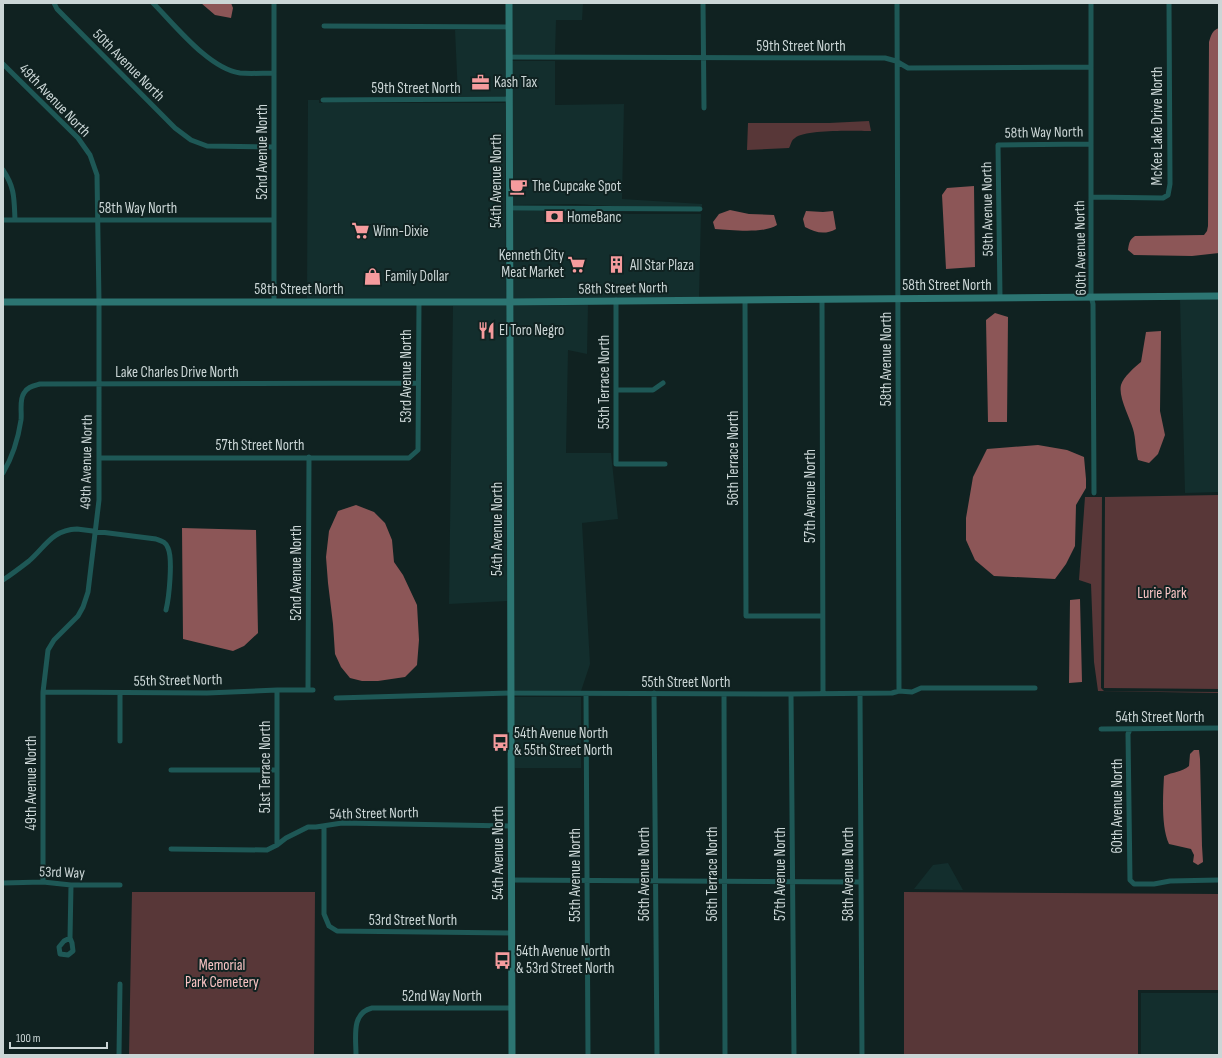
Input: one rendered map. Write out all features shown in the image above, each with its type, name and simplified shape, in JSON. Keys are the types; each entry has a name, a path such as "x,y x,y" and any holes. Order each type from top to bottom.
{"street":[{"name":"50th Avenue North","path":"54,3 57,9 169,123 190,140 207,146 274,147"},
{"path":"153,3 206,57 227,70 240,73 274,73"},
{"name":"52nd Avenue North","path":"274,3 274,302"},
{"name":"54th Avenue North","path":"509,3 512,1055"},
{"path":"703,3 704,108"},
{"name":"58th Avenue North","path":"897,3 899,691"},
{"name":"60th Avenue North","path":"1091,3 1091,296 1093,304 1094,493"},
{"name":"McKee Lake Drive North","path":"1092,197 1163,198 1168,195 1170,184 1169,3"},
{"path":"324,26 509,27"},
{"name":"59th Street North","path":"509,58 885,58 896,61 908,68 1092,67"},
{"name":"49th Avenue North","path":"3,64 78,138 90,155 97,175 99,220 99,500 88,592 83,607 78,616 54,640 48,650 44,692 43,882"},
{"name":"59th Street North","path":"322,100 509,99"},
{"name":"58th Way North","path":"998,145 1092,144"},
{"name":"59th Avenue North","path":"998,145 1000,297"},
{"path":"3,170 10,181 14,194 15,220"},
{"path":"509,208 700,209"},
{"name":"58th Way North","path":"3,220 274,220"},
{"name":"58th Street North","path":"3,302 509,302 1219,296"},
{"name":"57th Avenue North","path":"822,299 822,692"},
{"name":"55th Terrace North","path":"616,300 616,464 665,464"},
{"name":"56th Terrace North","path":"745,300 746,616 822,616"},
{"name":"53rd Avenue North","path":"418,450 419,302"},
{"name":"Lake Charles Drive North","path":"3,473 12,458 17,440 21,419 23,394 26,389 40,384 418,383"},
{"path":"616,390 653,390 663,383"},
{"name":"57th Street North","path":"99,458 409,458 418,450"},
{"name":"52nd Avenue North","path":"308,457 311,690"},
{"path":"3,580 30,560 56,534 67,530 95,531 156,539 165,542 170,556 170,586 166,610"},
{"name":"55th Street North","path":"336,698 511,693 791,694 822,692 860,694 892,693 899,691 912,692 922,688 1035,688"},
{"name":"51st Terrace North","path":"277,690 277,845"},
{"name":"55th Street North","path":"44,692 207,693 311,690"},
{"path":"120,693 120,741"},
{"name":"56th Avenue North","path":"654,693 657,1055"},
{"name":"55th Avenue North","path":"586,694 588,1055"},
{"name":"56th Terrace North","path":"724,694 725,1055"},
{"name":"57th Avenue North","path":"791,694 794,1055"},
{"name":"58th Avenue North","path":"860,694 862,1055"},
{"name":"54th Street North","path":"1101,729 1219,728"},
{"name":"60th Avenue North","path":"1130,729 1128,734 1129,877 1132,883 1154,884 1170,881 1219,880"},
{"path":"171,770 277,770"},
{"name":"54th Street North","path":"171,849 267,850 308,827 342,823 511,826"},
{"name":"53rd Street North","path":"324,826 324,914 329,926 337,931 512,932"},
{"path":"512,880 860,882"},
{"name":"53rd Way","path":"3,884 43,882 71,885 120,885"},
{"path":"70,938 71,885"},
{"path":"119,1055 120,984"},
{"name":"52nd Way North","path":"356,1055 356,1026 358,1018 364,1010 372,1008 512,1008"}],"shaded area":[{"path":"201,3 231,3 233,8 231,18 215,15"},
{"path":"512,3 583,3 582,20 556,20 555,54 512,54"},
{"path":"1219,28 1219,253 1192,256 1134,255 1128,250 1130,241 1135,236 1204,235 1207,231 1209,42 1213,32"},
{"path":"455,30 505,30 505,96 458,96"},
{"path":"512,61 555,61 555,105 624,104 622,199 702,204 702,207 630,207 575,204 513,205"},
{"path":"308,100 319,100 319,103 505,103 506,299 307,299"},
{"path":"974,186 975,267 946,269 942,195 947,188"},
{"path":"730,210 749,214 774,215 777,225 764,230 738,231 715,229 713,222 719,214"},
{"path":"513,211 701,214 699,297 513,299"},
{"path":"806,211 833,211 836,229 824,233 813,231 805,227 803,219"},
{"path":"1219,299 1219,492 1185,493 1180,300"},
{"path":"612,304 588,305 587,354 568,350 566,453 611,453 618,519 582,523 590,664 581,691 514,690 513,306"},
{"path":"453,306 506,306 507,601 449,604"},
{"path":"995,313 1008,317 1007,422 988,422 986,320"},
{"path":"1161,331 1160,411 1165,435 1158,454 1149,463 1138,460 1132,424 1121,395 1121,385 1130,372 1141,362 1146,332"},
{"path":"1038,445 1067,450 1084,457 1086,488 1076,505 1075,546 1066,564 1055,579 994,576 975,560 966,540 966,518 973,477 987,449"},
{"path":"356,505 374,512 385,523 392,540 394,562 403,575 417,605 419,640 417,665 405,677 378,681 362,681 350,678 341,667 335,654 326,557 329,531 338,511"},
{"path":"182,528 256,530 258,633 244,646 233,651 183,639"},
{"path":"1080,599 1082,682 1069,683 1070,600"},
{"path":"514,697 581,697 581,768 515,768"},
{"path":"1194,750 1199,750 1200,759 1203,862 1198,865 1193,862 1194,855 1191,849 1169,844 1166,837 1163,811 1164,776 1180,771 1189,766 1190,754"},
{"path":"948,863 963,890 914,889 933,865"},
{"path":"1141,993 1219,993 1219,1055 1141,1055"}],"green space":[{"path":"869,121 871,131 831,131 809,133 794,139 789,148 747,150 748,123 829,123"},
{"name":"Lurie Park","path":"1219,495 1219,689 1104,688 1105,497"},
{"path":"1085,497 1102,497 1101,688 1104,691 1219,693 1098,691 1094,662 1091,584 1079,580"},
{"name":"Memorial Park Cemetery","path":"132,892 315,892 314,1055 129,1055"},
{"path":"904,892 1219,894 1219,990 1138,990 1138,1055 904,1055"}],"place":[{"name":"Kash Tax","path":"481,82"},
{"name":"The Cupcake Spot","path":"519,186"},
{"name":"HomeBanc","path":"554,217"},
{"name":"Winn-Dixie","path":"360,231"},
{"name":"Kenneth City Meat Market","path":"577,264"},
{"name":"All Star Plaza","path":"617,265"},
{"name":"Family Dollar","path":"372,276"},
{"name":"El Toro Negro","path":"486,330"},
{"name":"54th Avenue North & 55th Street North","path":"501,742"},
{"name":"54th Avenue North & 53rd Street North","path":"503,960"}]}
